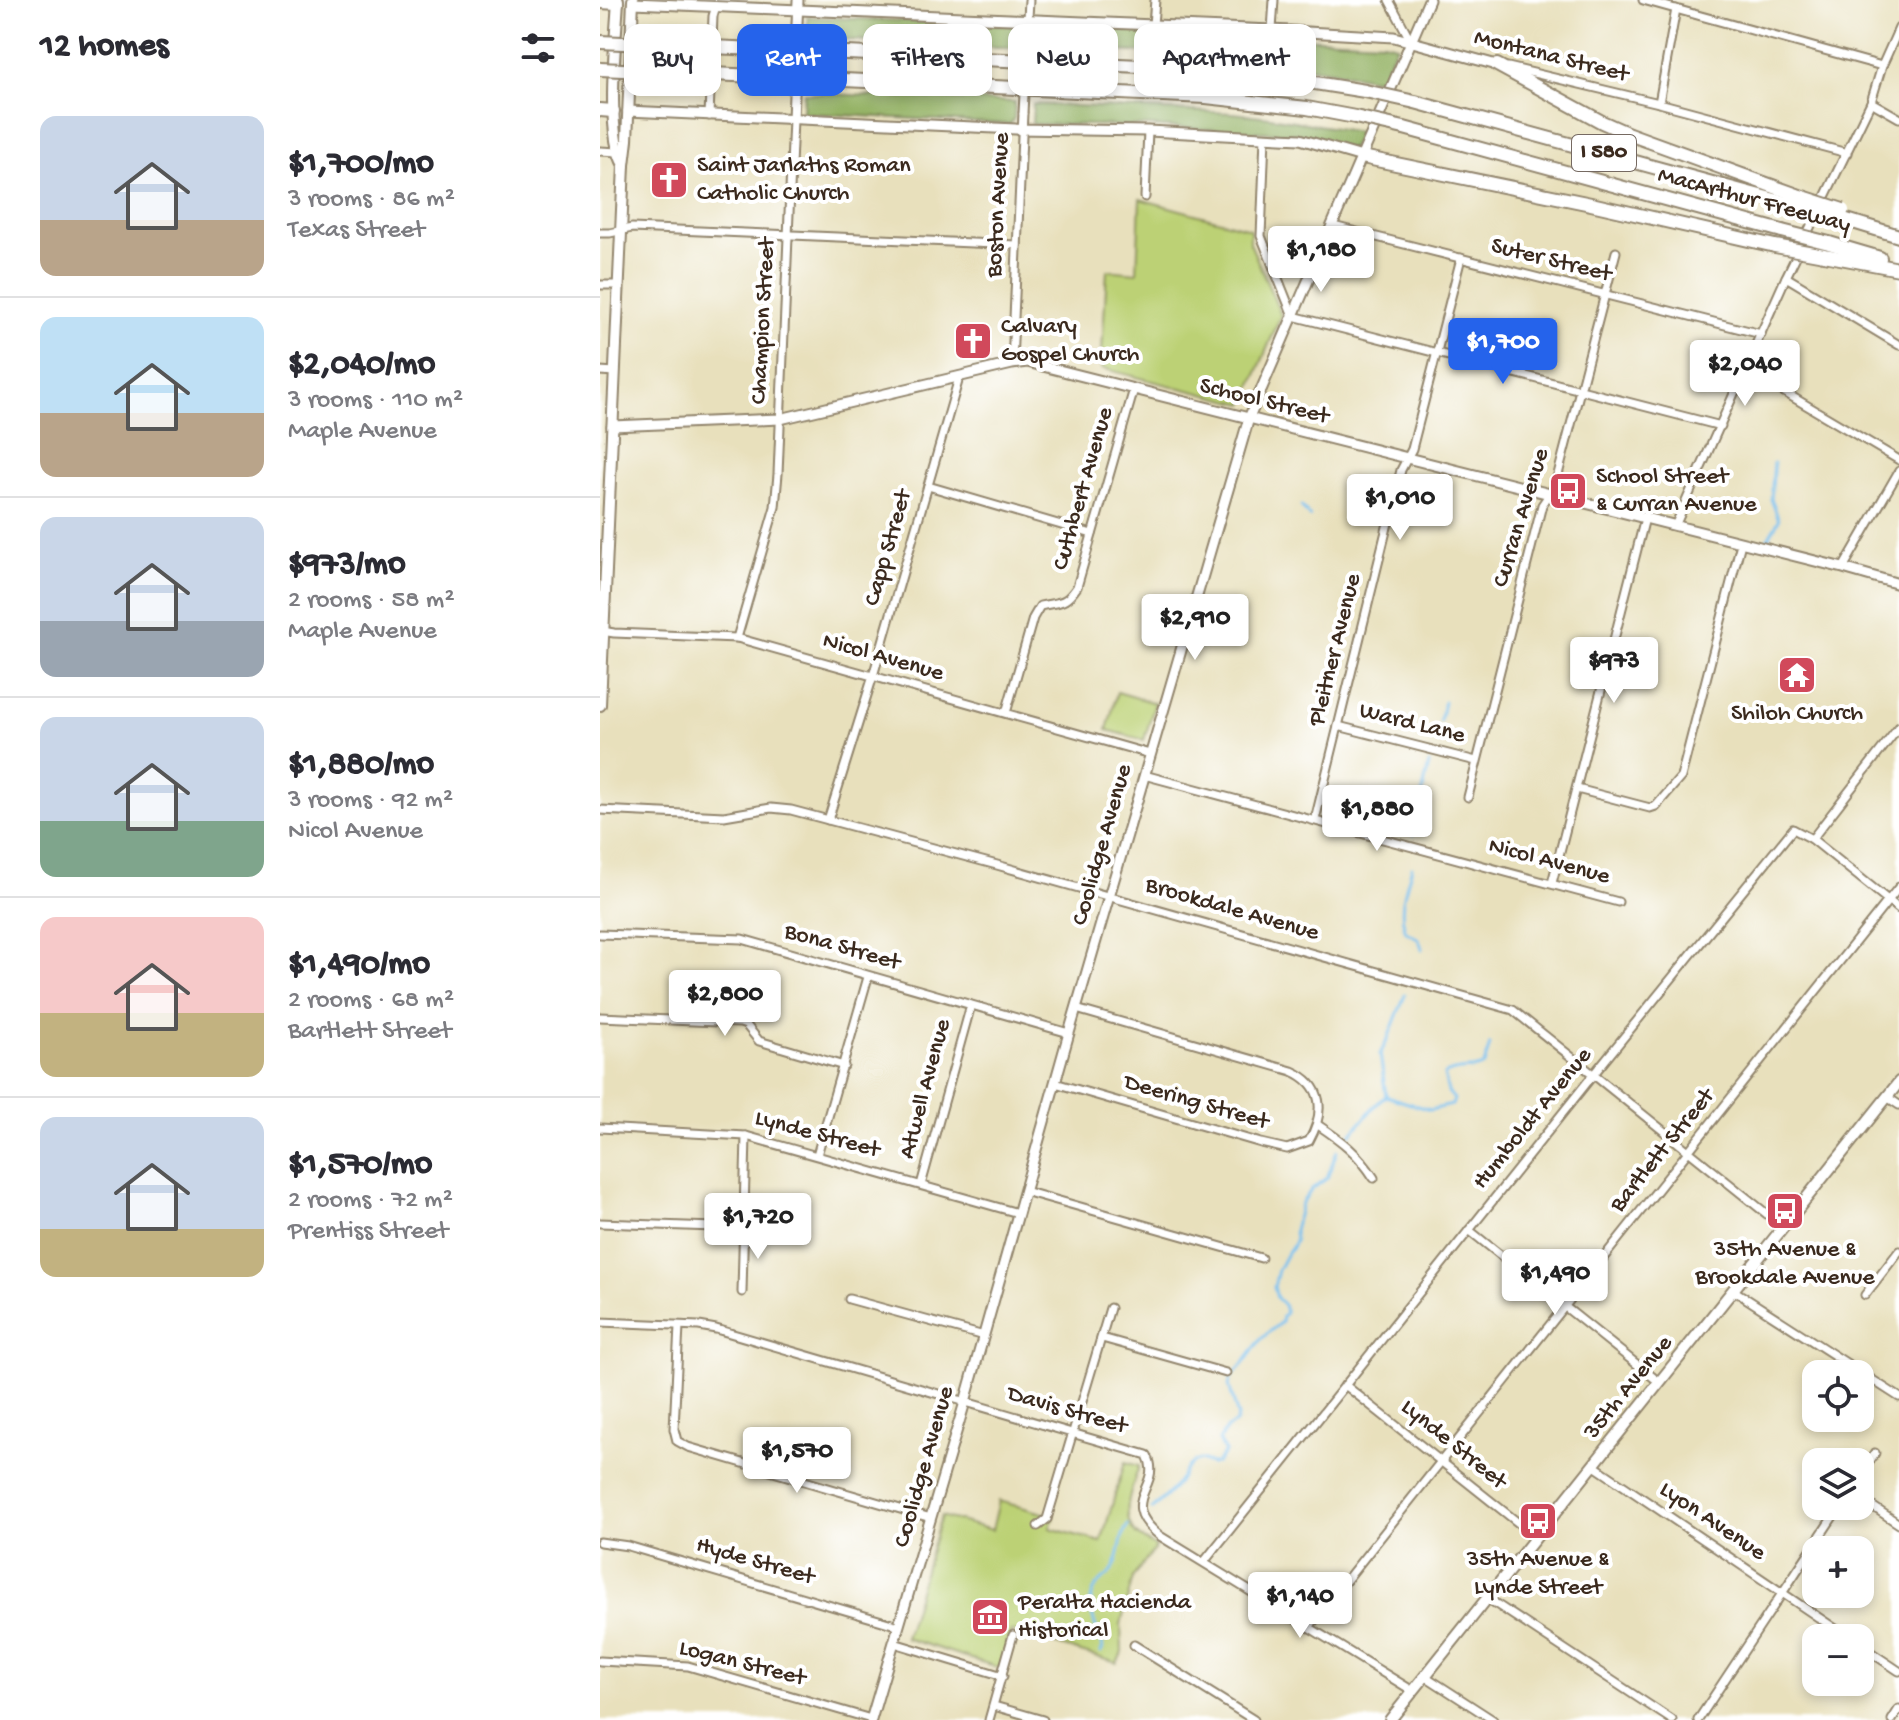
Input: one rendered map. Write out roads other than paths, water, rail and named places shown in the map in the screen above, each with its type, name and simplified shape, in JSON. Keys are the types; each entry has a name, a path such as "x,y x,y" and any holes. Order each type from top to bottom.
{"highway":[{"path":"600,2 618,1"},
{"name":"MacArthur Freeway","path":"600,42 1208,69 1259,74 1415,102 1795,200"},
{"path":"1497,65 1629,134 1795,200 1899,234"},
{"name":"MacArthur Freeway","path":"600,69 1206,97 1307,108 1404,128 1782,231 1827,249"},
{"path":"1362,157 1775,246 1827,249 1899,267"}],"main road":[{"name":"Montana Street","path":"618,1 633,2"},
{"path":"618,1 607,110 624,165"},
{"path":"600,705 605,498 612,426 633,2"},
{"path":"607,110 628,111"},
{"name":"35th Avenue","path":"1390,1720 1899,1082"}],"street":[{"name":"Boston Avenue","path":"1012,364 1029,0"},
{"path":"1153,24 1155,0"},
{"path":"1272,24 1274,0"},
{"path":"1389,0 1411,41"},
{"name":"Coolidge Avenue","path":"871,1720 1249,418 1429,0"},
{"path":"1643,0 1882,66"},
{"name":"Montana Street","path":"633,2 716,6 798,5 1134,24"},
{"name":"Champion Street","path":"737,638 775,507 798,5"},
{"path":"709,116 716,6"},
{"path":"1659,103 1676,9"},
{"path":"1675,526 1786,277 1871,102 1882,66 1899,28"},
{"name":"Montana Street","path":"1316,33 1394,37 1847,153"},
{"path":"1871,102 1899,118"},
{"path":"628,111 1300,139 1362,157"},
{"path":"1145,197 1148,131"},
{"path":"1265,137 1261,236 1293,316 1721,426"},
{"path":"600,151 618,152"},
{"name":"Suter Street","path":"1333,226 1761,334"},
{"path":"600,233 632,228 1017,245"},
{"name":"Curran Avenue","path":"1468,797 1542,505 1555,486 1616,252"},
{"name":"Pleitner Avenue","path":"1315,820 1401,470 1412,449 1461,258"},
{"path":"1786,277 1899,345"},
{"path":"600,285 619,285"},
{"name":"School Street","path":"612,426 780,419 1027,362 1899,584"},
{"path":"1745,369 1899,460"},
{"path":"600,371 615,372"},
{"name":"Capp Street","path":"828,820 959,378"},
{"name":"Cuthbert Avenue","path":"1006,713 1033,618 1040,606 1068,600 1077,587 1134,389"},
{"path":"1843,568 1899,471"},
{"path":"928,486 1092,534"},
{"path":"1552,883 1645,518"},
{"path":"1577,789 1653,808 1681,777 1741,543"},
{"name":"Nicol Avenue","path":"602,631 737,638 1150,754"},
{"name":"Ward Lane","path":"1338,726 1476,761"},
{"path":"1899,727 1812,839 1899,909"},
{"name":"Nicol Avenue","path":"1144,775 1618,902"},
{"name":"Brookdale Avenue","path":"600,810 724,816 771,808 791,810 1513,1010 1783,1227"},
{"name":"Humboldt Avenue","path":"1204,1562 1793,829 1812,839"},
{"name":"Bartlett Street","path":"1309,1627 1899,887"},
{"name":"Bona Street","path":"600,934 742,939 1069,1033"},
{"path":"817,1155 868,977"},
{"name":"Atwell Avenue","path":"921,1185 971,1005"},
{"path":"1076,1009 1306,1077 1319,1094 1318,1125 1346,1143 1374,1178"},
{"path":"600,1017 740,1023 746,1025 759,1041 844,1066"},
{"name":"Deering Street","path":"1055,1083 1287,1149 1309,1141 1318,1125"},
{"path":"1887,1097 1899,1105"},
{"name":"Lynde Street","path":"600,1128 746,1136 1018,1213"},
{"path":"742,1292 746,1136"},
{"path":"1024,1191 1261,1258"},
{"path":"600,1223 743,1228"},
{"path":"1469,1230 1659,1382"},
{"path":"1865,1295 1899,1251"},
{"path":"1733,1290 1899,1397"},
{"path":"849,1299 984,1336"},
{"path":"1038,1526 1047,1519 1110,1308"},
{"name":"Davis Street","path":"600,1322 716,1329 1147,1455 1151,1470 1139,1506 1147,1525 1160,1536 1413,1691"},
{"path":"679,1326 674,1429 677,1441 688,1447 931,1518"},
{"path":"1102,1338 1226,1373"},
{"name":"Lynde Street","path":"1345,1385 1536,1537"},
{"name":"Lyon Avenue","path":"1593,1465 1828,1624"},
{"path":"1874,1507 1899,1524"},
{"path":"1698,1720 1831,1520"},
{"name":"Hyde Street","path":"600,1542 628,1546 899,1626"},
{"path":"1487,1598 1672,1720"},
{"path":"989,1720 1013,1635"},
{"path":"894,1643 1003,1676"},
{"path":"1134,1645 1254,1720"},
{"path":"1874,1654 1899,1671"},
{"name":"Logan Street","path":"600,1661 688,1666 871,1720"},
{"path":"1425,1676 1493,1720"},
{"path":"994,1706 1043,1720"},
{"path":"1892,1720 1899,1709"}],"waterway":[{"path":"1767,540 1779,520 1771,499 1774,463"},
{"path":"1301,506 1310,517"},
{"path":"1440,721 1444,702"},
{"path":"1413,835 1429,764"},
{"path":"1412,867 1403,899 1402,916 1406,932 1417,938 1422,949"},
{"path":"1386,1096 1380,1054 1405,995"},
{"path":"1386,1096 1430,1110 1452,1105 1454,1099 1448,1092 1444,1075 1484,1065 1490,1044"},
{"path":"1350,1135 1386,1096"},
{"path":"1152,1509 1191,1464 1200,1460 1217,1463 1225,1452 1219,1440 1238,1417 1229,1385 1231,1377 1286,1313 1274,1287 1278,1270 1295,1241 1294,1230 1301,1204 1312,1189 1327,1178 1337,1151"},
{"path":"1101,1652 1103,1647 1092,1616 1091,1601 1097,1586 1116,1562 1128,1525"}],"place":[{"name":"Saint Jarlaths Roman Catholic Church","path":"669,180"},
{"name":"Calvary Gospel Church","path":"973,341"},
{"name":"School Street & Curran Avenue","path":"1568,491"},
{"name":"Shiloh Church","path":"1797,675"},
{"name":"35th Avenue & Brookdale Avenue","path":"1785,1211"},
{"name":"35th Avenue & Lynde Street","path":"1538,1521"},
{"name":"Peralta Hacienda Historical","path":"990,1617"}]}
